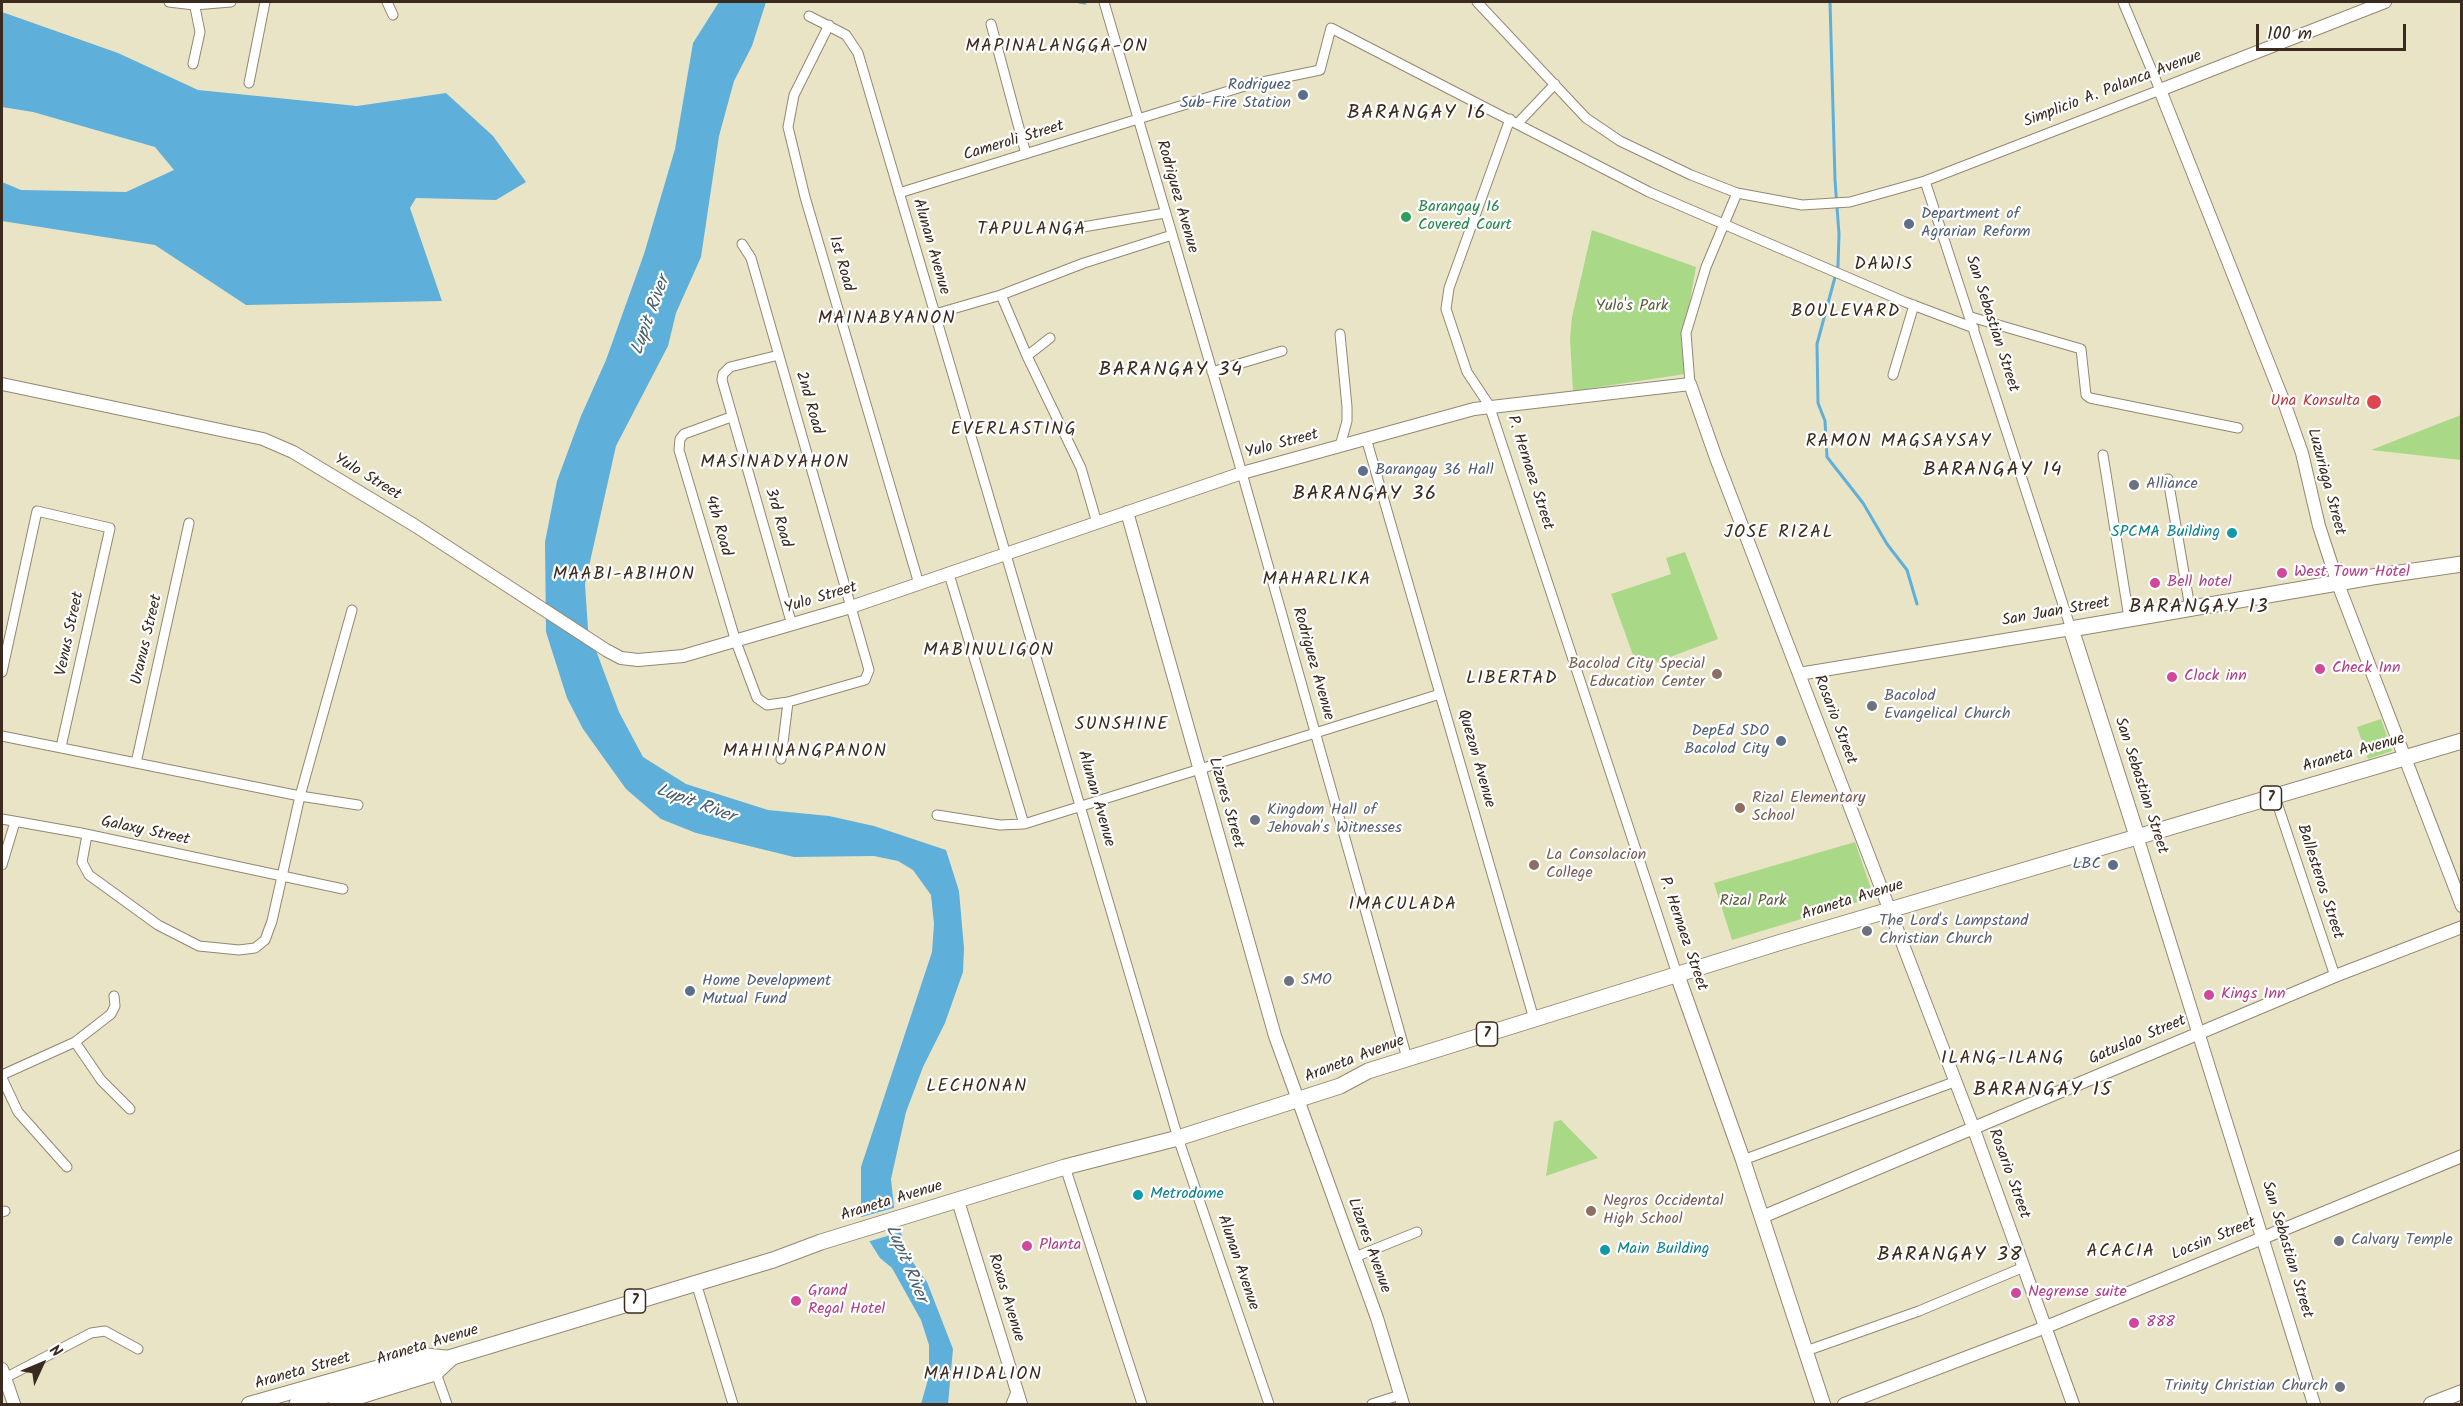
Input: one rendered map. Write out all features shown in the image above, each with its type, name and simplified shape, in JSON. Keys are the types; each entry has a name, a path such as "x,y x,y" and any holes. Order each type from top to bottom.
{"main road":[{"name":"San Juan Street","path":"2071,629 2462,564"},
{"name":"San Sebastian Street","path":"2071,629 2137,837"},
{"name":"Araneta Avenue","path":"297,1404 696,1283 1065,1167 1178,1138 1340,1086 1368,1071 1677,974 2462,741"},
{"name":"P. Hernaez Street","path":"1677,974 1743,1160 1823,1404"},
{"name":"Araneta Street","path":"249,1404 422,1355 452,1358"},
{"name":"7","path":"336,1404 436,1373 452,1358"},
{"path":"2431,1404 2462,1392"}],"street":[{"path":"169,2 231,2"},
{"path":"249,83 265,2"},
{"path":"387,2 393,15"},
{"name":"Simplicio A. Palanca Avenue","path":"1477,2 1586,118 1620,141 1691,175 1737,193 1778,202 1821,205 1850,202 1925,182 2385,2"},
{"name":"Luzuriaga Street","path":"2123,2 2208,207 2292,426 2302,453 2322,539 2462,906"},
{"path":"193,64 200,32 199,15 194,3"},
{"name":"Rodriguez Avenue","path":"1104,3 1242,473 1407,1059"},
{"name":"Alunan Avenue","path":"809,16 846,36 855,47 1178,1138 1269,1404"},
{"path":"991,24 1026,154"},
{"name":"1st Road","path":"829,25 794,95 788,127 805,197 919,584"},
{"name":"Cameroli Street","path":"899,193 1248,85 1320,70 1331,28 1514,121"},
{"path":"1555,84 1514,121 1649,192 1914,305 1974,328"},
{"name":"P. Hernaez Street","path":"1514,121 1445,303 1467,372 1489,405 1677,974"},
{"name":"San Sebastian Street","path":"1925,182 1971,317 2071,629"},
{"path":"1690,384 1686,333 1722,223 1737,193"},
{"path":"1071,229 1165,213"},
{"path":"935,315 1000,295 1084,263 1172,235"},
{"name":"2nd Road","path":"742,244 751,258 851,607 868,676 864,680 788,702"},
{"path":"1000,295 1081,468 1097,523"},
{"path":"1893,375 1914,305"},
{"path":"1971,317 2081,349 2086,395 2090,398 2238,428"},
{"path":"1340,334 1347,421 1340,446"},
{"path":"1027,356 1050,338"},
{"path":"1212,372 1282,351"},
{"name":"3rd Road","path":"779,355 730,367 724,371 722,380 792,625"},
{"name":"Yulo Street","path":"2,384 262,439 293,452 393,513 606,650 621,658 656,660 683,656 736,642 851,607 1242,473 1489,405 1690,384"},
{"name":"Rosario Street","path":"1690,384 1973,1127 2073,1404"},
{"name":"4th Road","path":"731,417 684,434 678,445 736,642 760,702 766,705 788,702"},
{"name":"Quezon Avenue","path":"1366,438 1534,1019"},
{"path":"2103,455 2129,618"},
{"path":"2168,480 2190,608"},
{"name":"Venus Street","path":"2,672 37,511 110,528 61,747"},
{"name":"Lizares Street","path":"1127,512 1275,1036 1299,1100"},
{"name":"Uranus Street","path":"136,763 189,523"},
{"path":"949,574 1024,824"},
{"path":"87,835 82,862 89,875 159,925 199,946 239,950 255,948 265,940 272,921 300,796 352,610"},
{"name":"San Juan Street","path":"1799,674 2071,629"},
{"path":"937,815 1000,825 1024,824 1440,694"},
{"path":"781,759 788,702"},
{"path":"2,736 300,796 358,804"},
{"name":"Ballesteros Street","path":"2275,797 2335,976"},
{"name":"Galaxy Street","path":"2,819 343,889"},
{"path":"2,865 15,822"},
{"name":"San Sebastian Street","path":"2137,837 2314,1404"},
{"name":"Gatuslao Street","path":"1762,1217 2335,976 2462,927"},
{"path":"68,1167 18,1112 2,1077 75,1042 111,1014 115,1006 114,996"},
{"path":"75,1042 101,1080 130,1109"},
{"path":"1743,1160 1954,1082"},
{"name":"Lizares Avenue","path":"1299,1100 1355,1257 1402,1400"},
{"name":"Locsin Street","path":"1844,1404 2046,1327 2462,1156"},
{"path":"1065,1167 1142,1404"},
{"name":"Roxas Avenue","path":"958,1201 1021,1404"},
{"path":"1355,1257 1417,1232"},
{"path":"1806,1351 1919,1311 2024,1267"},
{"path":"696,1283 734,1404"},
{"path":"14,1404 3,1373 91,1333 105,1331 138,1349"},
{"path":"436,1373 447,1404"},
{"path":"1011,1404 1016,1392"},
{"path":"1372,1404 1402,1400"}],"green space":[{"name":"Yulo's Park","path":"1592,230 1696,267 1684,334 1681,335 1685,374 1573,391 1570,339 1572,317"},
{"path":"2461,415 2461,460 2371,450"},
{"path":"1685,552 1718,639 1638,669 1611,594 1671,574 1666,558"},
{"path":"2381,719 2392,751 2368,759 2357,727"},
{"name":"Rizal Park","path":"1855,842 1874,897 1732,940 1714,883"},
{"path":"1561,1120 1598,1158 1546,1176 1554,1122"}],"water":[{"name":"Lupit River","path":"719,2 766,2 752,46 734,81 719,136 701,257 676,313 668,346 616,446 585,584 588,629 619,712 643,757 686,784 768,810 829,816 874,826 946,850 959,891 964,948 963,972 945,1023 923,1067 906,1112 891,1179 894,1207 907,1254 927,1282 953,1349 948,1404 921,1404 929,1376 929,1345 921,1320 892,1268 880,1258 861,1228 861,1167 932,952 934,924 931,895 913,870 898,861 874,856 794,857 696,833 661,819 626,789 583,729 567,698 546,632 545,542 557,481 581,416 606,360 644,254 675,149 693,43"},
{"path":"2,12 118,53 198,90 357,106 446,93 493,136 526,182 496,200 416,198 410,208 442,301 246,305 155,245 2,221 2,182 21,190 126,192 174,170 155,147 33,112 2,107"}],"pier":[{"path":"897,1207 904,1231 867,1242 858,1229 858,1218"}],"waterway":[{"path":"1079,2 1085,3"},
{"path":"1830,2 1835,180 1839,234 1838,266 1817,344 1818,403 1825,421 1827,457 1863,503 1887,544 1907,570 1917,604"}],"place":[{"name":"Rodriguez Sub-Fire Station","path":"1303,95"},
{"name":"Barangay 16 Covered Court","path":"1406,217"},
{"name":"Department of Agrarian Reform","path":"1909,224"},
{"name":"Una Konsulta","path":"2374,402"},
{"name":"Barangay 36 Hall","path":"1363,471"},
{"name":"Alliance","path":"2134,485"},
{"name":"SPCMA Building","path":"2232,533"},
{"name":"West Town Hotel","path":"2282,573"},
{"name":"Bell hotel","path":"2155,583"},
{"name":"Check Inn","path":"2320,669"},
{"name":"Bacolod City Special Education Center","path":"1717,674"},
{"name":"Clock inn","path":"2172,677"},
{"name":"Bacolod Evangelical Church","path":"1872,706"},
{"name":"DepEd SDO Bacolod City","path":"1781,741"},
{"name":"Rizal Elementary School","path":"1740,808"},
{"name":"Kingdom Hall of Jehovah's Witnesses","path":"1255,820"},
{"name":"La Consolacion College","path":"1534,865"},
{"name":"LBC","path":"2113,865"},
{"name":"The Lord's Lampstand Christian Church","path":"1867,931"},
{"name":"SMO","path":"1289,981"},
{"name":"Home Development Mutual Fund","path":"690,991"},
{"name":"Kings Inn","path":"2209,995"},
{"name":"Metrodome","path":"1138,1195"},
{"name":"Negros Occidental High School","path":"1591,1211"},
{"name":"Calvary Temple","path":"2339,1241"},
{"name":"Planta","path":"1027,1246"},
{"name":"Main Building","path":"1605,1250"},
{"name":"Negrense suite","path":"2016,1293"},
{"name":"Grand Regal Hotel","path":"796,1301"},
{"name":"888","path":"2134,1323"},
{"name":"Trinity Christian Church","path":"2340,1387"}],"district":[{"name":"MAPINALANGGA-ON","path":"1057,48"},
{"name":"BARANGAY 16","path":"1417,115"},
{"name":"TAPULANGA","path":"1032,231"},
{"name":"DAWIS","path":"1884,266"},
{"name":"BOULEVARD","path":"1846,313"},
{"name":"MAINABYANON","path":"887,320"},
{"name":"BARANGAY 34","path":"1171,372"},
{"name":"EVERLASTING","path":"1014,431"},
{"name":"RAMON MAGSAYSAY","path":"1899,443"},
{"name":"MASINADYAHON","path":"775,464"},
{"name":"BARANGAY 14","path":"1993,472"},
{"name":"BARANGAY 36","path":"1365,496"},
{"name":"JOSE RIZAL","path":"1779,534"},
{"name":"MAABI-ABIHON","path":"624,576"},
{"name":"MAHARLIKA","path":"1317,581"},
{"name":"BARANGAY 13","path":"2199,609"},
{"name":"MABINULIGON","path":"989,652"},
{"name":"LIBERTAD","path":"1512,680"},
{"name":"SUNSHINE","path":"1122,726"},
{"name":"MAHINANGPANON","path":"805,753"},
{"name":"IMACULADA","path":"1403,906"},
{"name":"ILANG-ILANG","path":"2003,1060"},
{"name":"LECHONAN","path":"977,1088"},
{"name":"BARANGAY 15","path":"2043,1092"},
{"name":"ACACIA","path":"2121,1253"},
{"name":"BARANGAY 38","path":"1950,1257"},
{"name":"MAHIDALION","path":"983,1376"}]}
